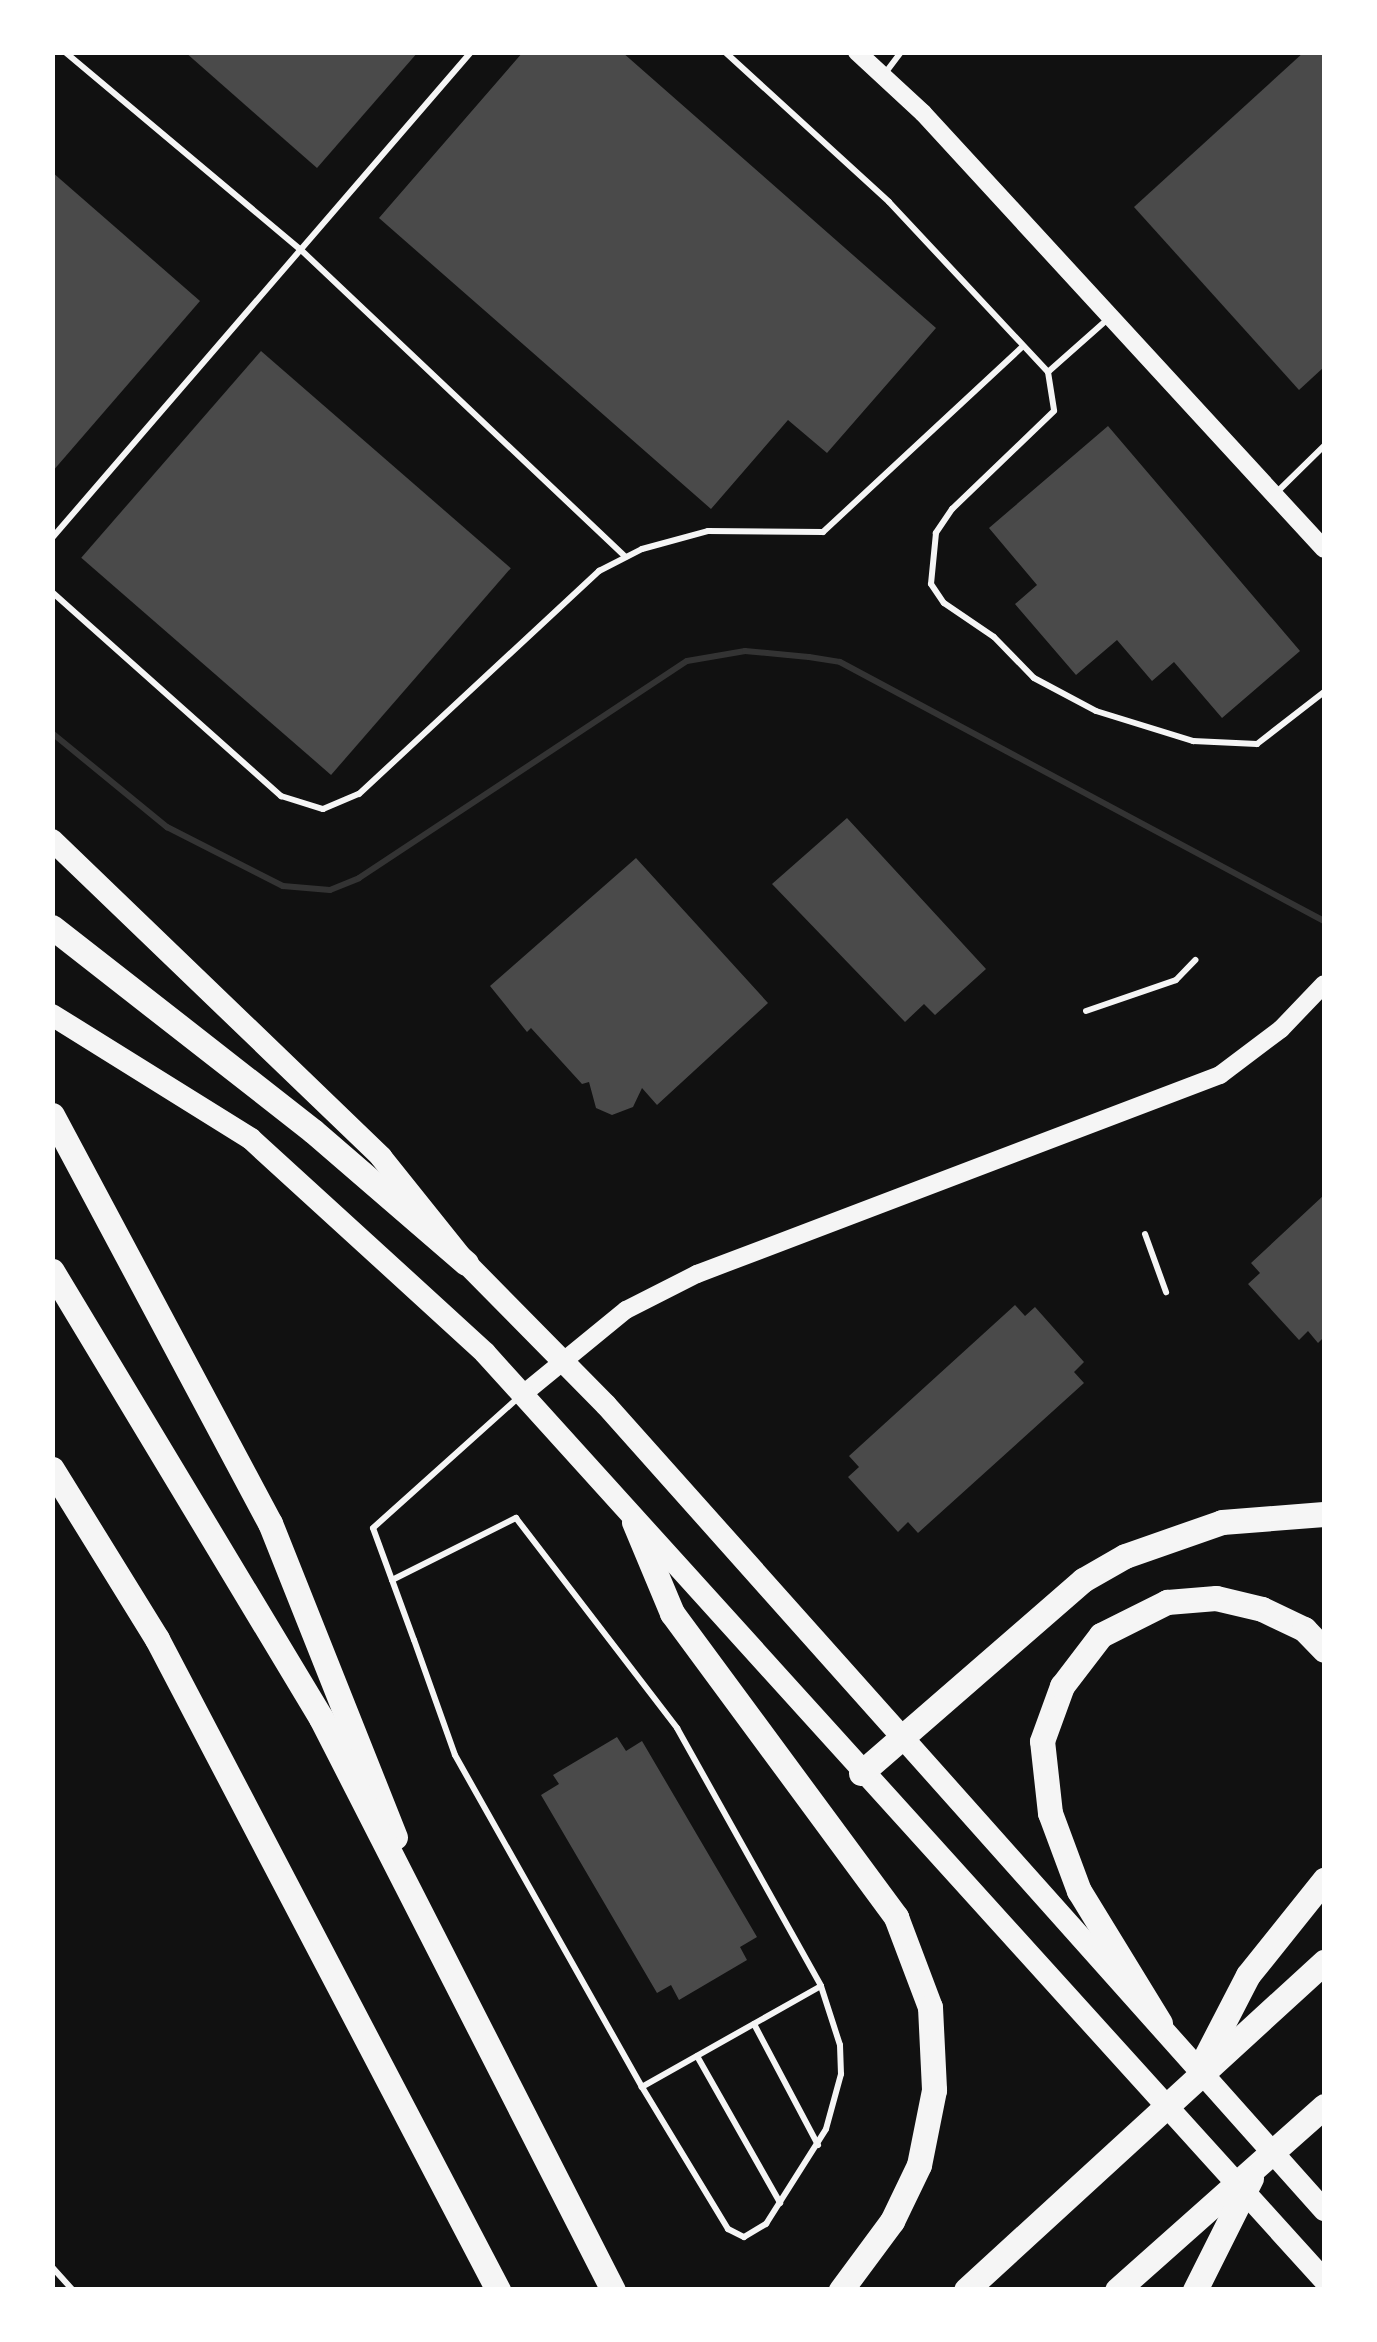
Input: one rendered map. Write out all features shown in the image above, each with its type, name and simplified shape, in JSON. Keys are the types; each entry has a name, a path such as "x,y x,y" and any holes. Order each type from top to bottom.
{"highway":[{"path":"52,840 381,1157 466,1263 558,1361 606,1405 898,1737 1160,2022 1324,2210"},
{"path":"52,927 314,1130 466,1263"},
{"path":"52,1015 94,1037 251,1139 486,1353 860,1773 1324,2280"},
{"path":"52,1115 270,1523 382,1797 414,1900"},
{"path":"52,1271 321,1718 614,2290"},
{"path":"52,1470 157,1640 498,2290"},
{"path":"52,1500 157,1640"},
{"path":"860,1773 1083,1580 1125,1556 1222,1522 1324,1514"},
{"path":"634,1522 672,1613 896,1918 930,2007 934,2090 919,2165 892,2221 841,2290"},
{"path":"1160,2022 1079,1891 1050,1813 1042,1741 1062,1686 1101,1636 1167,1602 1216,1598 1262,1608 1304,1629 1324,1650"},
{"path":"1192,2083 1255,1968 1324,1880"},
{"path":"966,2290 1324,1962"},
{"path":"1117,2290 1324,2106"},
{"path":"1198,2286 1256,2167"}],"street":[{"path":"857,52 1110,317 1324,550"},
{"path":"522,1395 558,1361 626,1310 743,1253 1124,1116 1220,1075 1281,1029 1324,984"}],"lane":[{"path":"65,52 300,249 626,557"},
{"path":"52,538 470,52"},
{"path":"725,52 889,202 1048,372 1054,411 952,509 936,534 931,584 944,603 994,637 1034,678 1096,711 1193,741 1256,744 1324,692"},
{"path":"883,77 902,52"},
{"path":"1048,372 1110,317"},
{"path":"52,592 281,796 323,809 358,794 547,614 626,557 708,531 823,532 1023,346"},
{"path":"1273,496 1324,446"},
{"path":"1086,1011 1176,980 1196,960"},
{"path":"1146,1234 1166,1292"},
{"path":"392,1580 516,1518 677,1728 821,1986 840,2045 841,2074 818,2145 766,2224 744,2237 728,2229 642,2087 455,1755 392,1580 374,1528 522,1395"},
{"path":"642,2087 821,1986"},
{"path":"754,2024 818,2145"},
{"path":"697,2056 780,2204"},
{"path":"52,2267 73,2290"}],"building":[{"path":"185,52 418,52 317,168"},
{"path":"523,52 622,52 936,328 827,453 788,420 711,509 379,218"},
{"path":"1304,52 1324,52 1324,367 1299,390 1134,207"},
{"path":"52,172 200,301 52,472"},
{"path":"261,351 511,568 331,775 81,558"},
{"path":"1108,426 1300,651 1222,718 1174,662 1152,681 1117,640 1076,675 1015,604 1037,585 989,528"},
{"path":"847,818 986,969 935,1015 924,1004 905,1022 772,884"},
{"path":"636,858 768,1003 657,1105 642,1088 633,1107 612,1115 596,1108 589,1082 582,1084 531,1028 527,1032 490,986"},
{"path":"1324,1195 1324,1337 1318,1343 1308,1331 1299,1340 1248,1284 1260,1273 1251,1263"},
{"path":"1015,1305 1025,1316 1035,1307 1084,1362 1074,1372 1084,1383 918,1533 908,1522 898,1532 848,1477 859,1467 849,1456"},
{"path":"617,1737 626,1751 642,1741 757,1937 740,1947 747,1960 679,2000 671,1985 657,1993 541,1795 559,1784 553,1775"}],"waterway":[{"path":"52,733 167,827 283,886 330,890 359,878 687,661 745,651 809,657 840,662 1324,921"}]}
